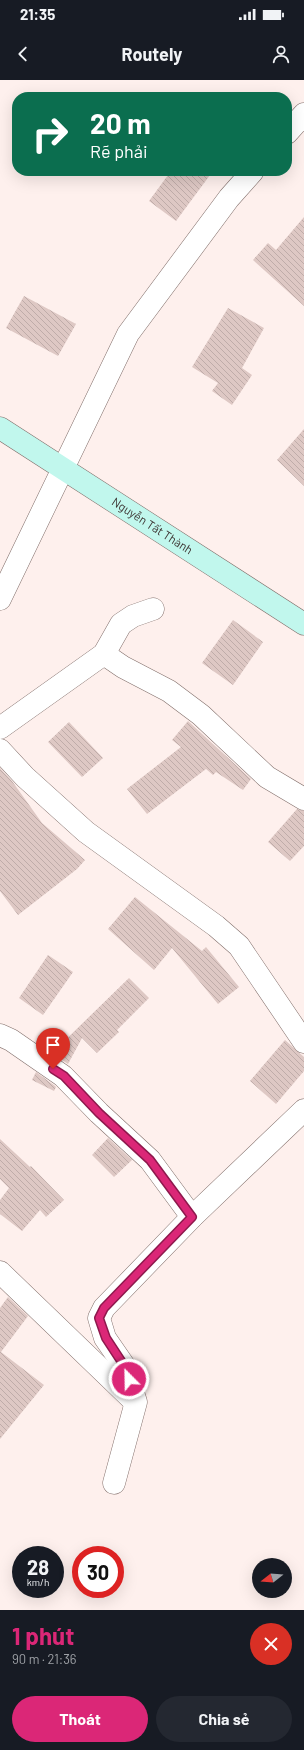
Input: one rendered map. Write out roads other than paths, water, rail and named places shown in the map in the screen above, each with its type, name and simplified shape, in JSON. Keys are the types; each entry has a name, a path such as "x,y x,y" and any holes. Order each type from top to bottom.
{"main road":[{"name":"Nguyễn Tất Thành","path":"0,428 304,624"}],"street":[{"path":"292,128 304,114"},
{"path":"0,599 128,334 229,198 249,176"},
{"path":"0,728 104,654 121,624 134,616 153,609"},
{"path":"104,654 123,667 169,691 201,716 267,777 304,799"},
{"path":"0,750 25,777 86,832 216,926 239,946 304,1042"},
{"path":"0,1035 11,1040 64,1076 99,1113 150,1160 192,1217"},
{"path":"114,1482 136,1402 125,1367 106,1338 99,1318 104,1308 192,1217 304,1110"},
{"path":"0,1272 136,1402"}]}
